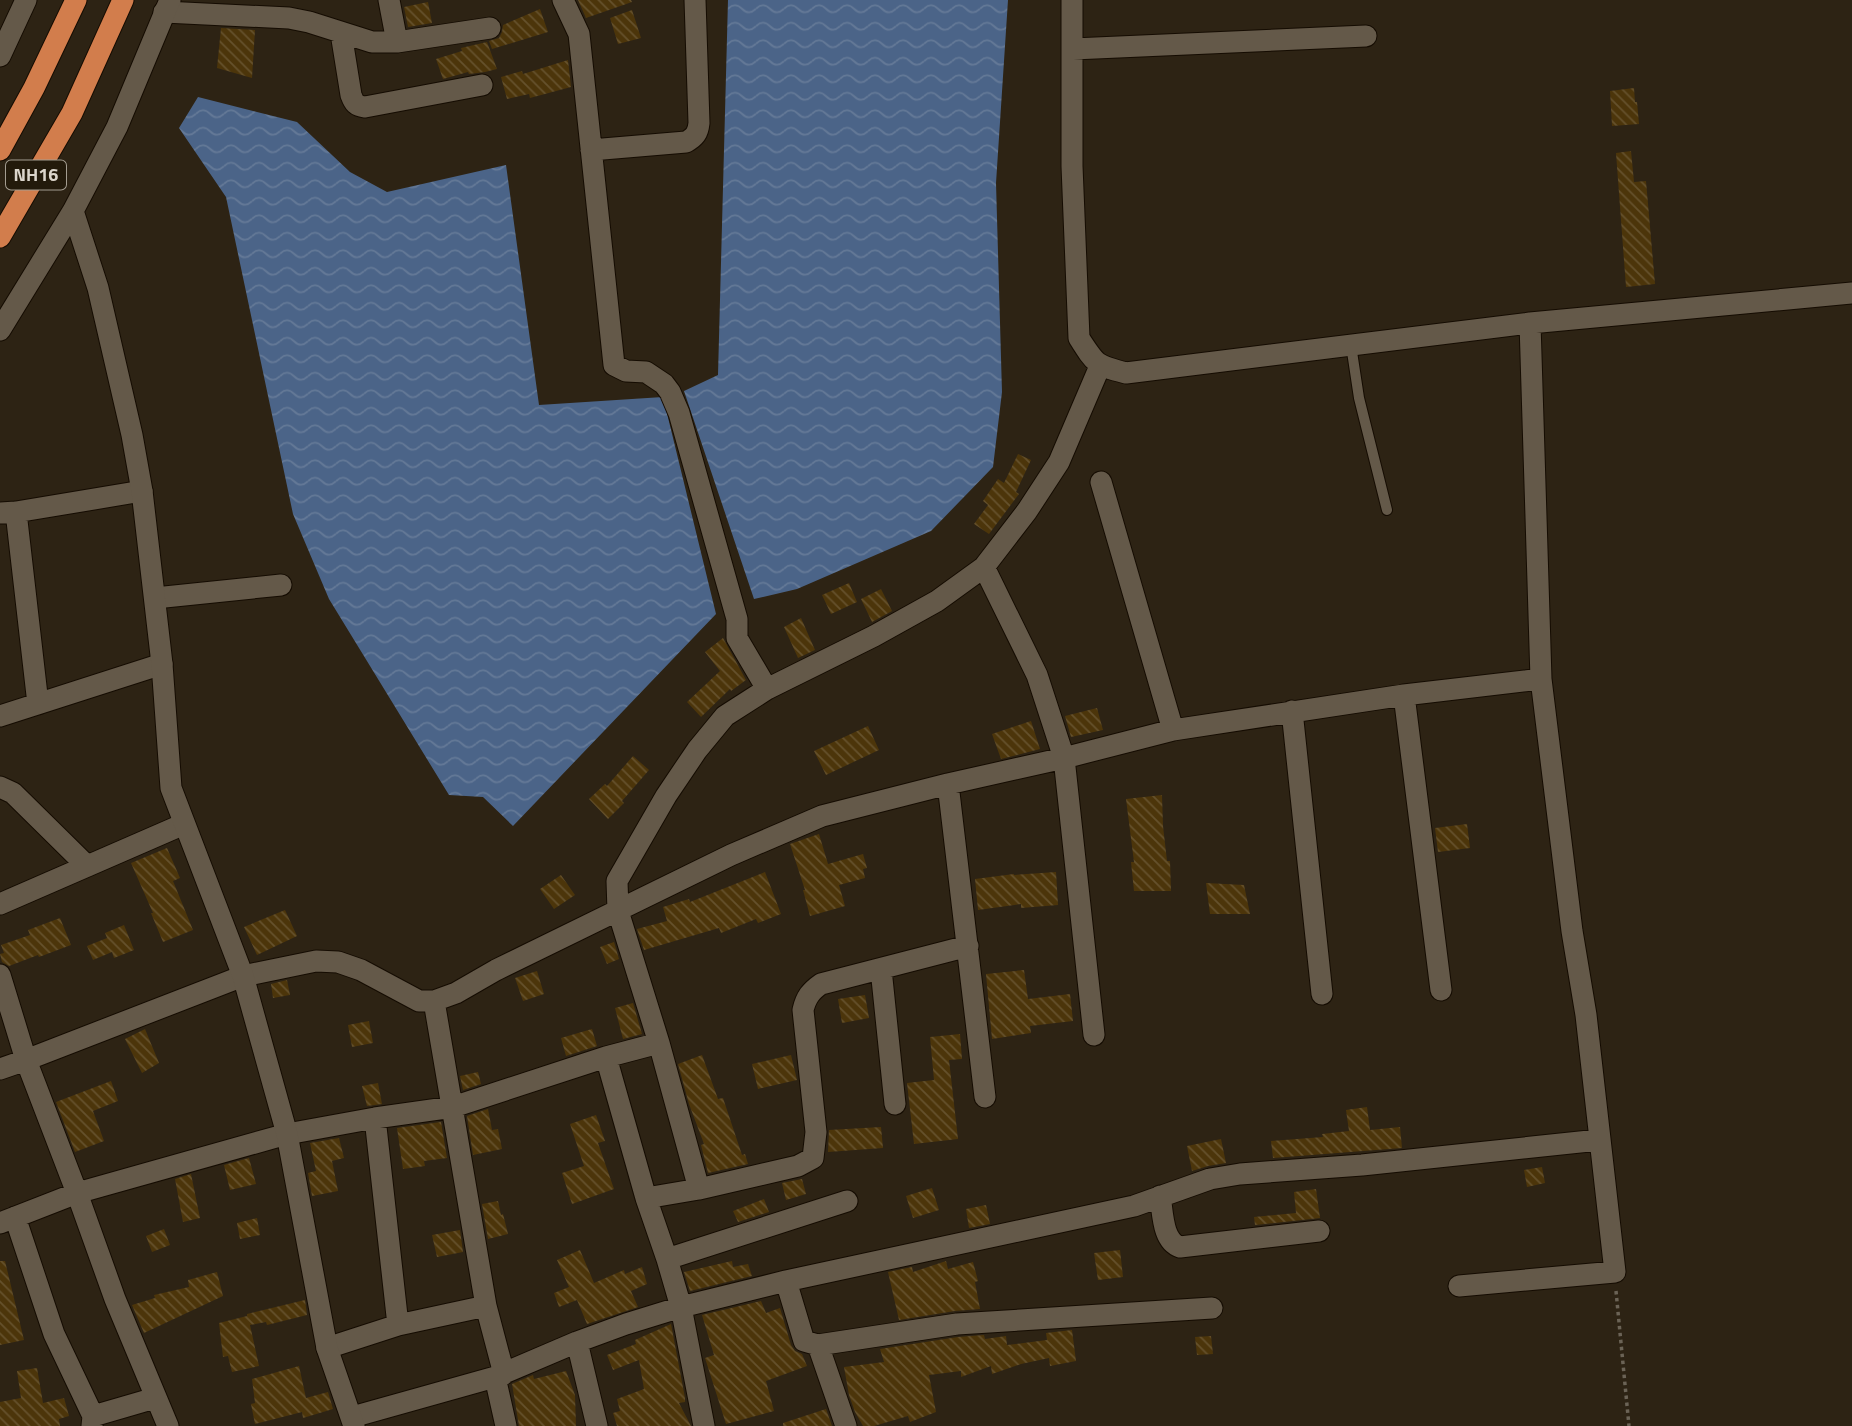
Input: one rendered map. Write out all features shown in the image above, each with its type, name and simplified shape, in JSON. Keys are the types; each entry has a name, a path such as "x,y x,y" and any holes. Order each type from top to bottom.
{"highway":[{"name":"NH16","path":"0,150 34,88 76,0"},
{"name":"NH16","path":"0,237 72,113 123,0"}],"street":[{"path":"389,0 397,42"},
{"path":"563,0 579,34 614,365 626,371 646,372 664,384 670,392 679,413 737,619 737,638 767,689"},
{"path":"591,150 686,142 694,137 699,123 695,0"},
{"path":"1072,0 1072,166 1079,338 1100,366 1126,373 1530,323 1852,293"},
{"path":"0,56 25,2"},
{"path":"0,330 73,211 117,127 167,6 289,18 372,42 397,42 490,28"},
{"path":"341,33 351,95 359,106 482,85"},
{"path":"1073,49 1366,36"},
{"path":"73,211 104,313 142,491 162,664 171,788 243,976 287,1135 327,1348 353,1422 499,1375 577,1342 681,1307 786,1281 1133,1206 1210,1179 1599,1140"},
{"path":"1459,1286 1615,1272 1586,1014 1572,931 1541,679 1530,323"},
{"path":"699,1189 659,1043 618,911 617,881 666,796 697,750 725,716 767,689 937,601 984,567 1027,511 1059,462 1100,366"},
{"path":"1101,482 1173,730"},
{"path":"38,704 8,512 142,491"},
{"path":"984,567 1037,675 1065,758 1094,1035"},
{"path":"155,598 281,585"},
{"path":"0,716 162,664"},
{"path":"0,1069 243,976 316,961 338,962 361,970 419,1001 434,1000 456,993 731,855 822,816 948,784 1173,730 1404,695 1541,679"},
{"path":"1404,695 1441,989"},
{"path":"1292,711 1322,994"},
{"path":"948,784 985,1097"},
{"path":"0,788 13,793 86,865"},
{"path":"0,904 184,824"},
{"path":"646,1198 699,1189 797,1166 813,1158 817,1132 803,1010 806,998 821,984 968,946"},
{"path":"881,969 895,1104"},
{"path":"0,975 4,999 115,1299 168,1426"},
{"path":"434,1000 506,1426"},
{"path":"155,1398 93,1421 7,1220 78,1193 287,1135 375,1118 453,1107 659,1043"},
{"path":"606,1058 681,1307 704,1426"},
{"path":"375,1118 398,1325"},
{"path":"1160,1195 1168,1237 1180,1247 1319,1231"},
{"path":"667,1259 847,1201"},
{"path":"786,1281 804,1341 818,1345 957,1324 1212,1308"},
{"path":"327,1348 398,1325 486,1306"},
{"path":"577,1342 597,1426"},
{"path":"818,1345 845,1426"}],"lane":[{"path":"1351,345 1359,398 1387,510"}],"path":[{"path":"1615,1272 1629,1426"}],"water":[{"path":"728,0 1008,0 996,183 1002,392 993,467 931,531 797,589 754,599 684,391 718,375"},
{"path":"198,97 297,122 350,172 387,192 506,165 539,405 663,397 716,614 513,826 483,797 449,795 329,599 293,514 226,197 179,128"}],"building":[{"path":"578,0 631,0 632,2 586,18"},
{"path":"428,2 432,23 408,27 404,7"},
{"path":"540,9 548,32 492,49 489,41 499,38 503,25"},
{"path":"632,10 641,38 618,44 610,18"},
{"path":"221,28 255,30 252,78 217,68"},
{"path":"487,42 497,69 468,72 443,79 436,59 462,51 461,48"},
{"path":"568,60 571,87 530,98 529,94 507,99 501,77 522,71 523,74"},
{"path":"1634,88 1639,124 1612,126 1610,91"},
{"path":"1631,151 1634,182 1646,181 1655,284 1626,287 1616,153"},
{"path":"1018,454 1031,460 1016,492 1019,494 989,534 974,524 988,505 983,501 998,479 1004,483"},
{"path":"849,583 857,602 831,614 822,595"},
{"path":"881,589 892,611 872,622 861,599"},
{"path":"801,618 815,650 798,658 784,627"},
{"path":"723,638 746,680 731,691 730,689 701,717 687,702 720,671 705,652"},
{"path":"1097,708 1103,730 1071,737 1065,716"},
{"path":"1031,721 1040,749 1001,759 992,734"},
{"path":"868,726 879,750 826,775 814,751"},
{"path":"633,756 649,770 608,819 589,799 605,784 607,786"},
{"path":"1162,795 1171,891 1134,891 1131,862 1134,862 1126,799"},
{"path":"1467,824 1470,848 1438,852 1435,828"},
{"path":"819,834 828,864 863,854 867,868 863,869 865,878 839,885 845,906 810,916 805,890 790,844"},
{"path":"167,848 180,878 173,881 193,930 163,942 131,863"},
{"path":"765,872 781,914 758,923 756,919 721,933 719,928 644,950 637,929 667,921 663,907 689,899 690,902"},
{"path":"1056,872 1058,905 1021,908 1021,904 978,910 975,879"},
{"path":"561,875 575,895 554,909 540,889"},
{"path":"1206,883 1244,885 1250,914 1210,914"},
{"path":"285,910 297,936 257,955 244,927"},
{"path":"60,918 71,945 9,966 2,962 0,954 4,953 1,945 30,935 28,930"},
{"path":"124,925 134,950 114,958 112,952 93,960 87,946 107,938 105,933"},
{"path":"614,942 619,959 607,964 600,947"},
{"path":"1024,970 1028,999 1070,994 1073,1021 1030,1026 1031,1033 992,1039 986,974"},
{"path":"537,971 544,994 523,1001 515,978"},
{"path":"287,980 290,995 273,998 271,984"},
{"path":"865,995 869,1018 842,1023 838,999"},
{"path":"633,1003 642,1034 623,1039 615,1008"},
{"path":"369,1021 373,1043 352,1047 348,1025"},
{"path":"145,1029 159,1063 142,1073 125,1039"},
{"path":"592,1029 597,1046 566,1056 561,1038"},
{"path":"960,1034 962,1059 949,1060 958,1139 914,1144 907,1083 934,1080 930,1037"},
{"path":"702,1055 718,1099 723,1098 742,1155 745,1154 748,1164 708,1173 701,1145 704,1144 678,1064"},
{"path":"791,1055 797,1080 758,1089 752,1064"},
{"path":"478,1072 481,1084 463,1090 460,1076"},
{"path":"111,1081 118,1101 93,1111 104,1141 75,1152 56,1102"},
{"path":"378,1083 382,1104 367,1106 362,1086"},
{"path":"1367,1107 1370,1130 1400,1127 1402,1148 1273,1158 1271,1141 1323,1137 1322,1134 1349,1131 1346,1110"},
{"path":"488,1109 492,1130 498,1129 502,1149 473,1155 467,1116"},
{"path":"596,1115 605,1141 598,1143 614,1189 572,1204 562,1173 584,1166 570,1124"},
{"path":"441,1122 447,1158 424,1161 425,1166 403,1169 397,1128"},
{"path":"881,1127 883,1148 828,1152 829,1130"},
{"path":"339,1138 344,1158 332,1161 338,1191 312,1196 308,1173 316,1171 310,1143"},
{"path":"1221,1139 1226,1163 1192,1171 1187,1146"},
{"path":"249,1158 256,1184 230,1190 224,1165"},
{"path":"1542,1167 1545,1183 1527,1187 1524,1170"},
{"path":"191,1174 200,1218 183,1222 175,1179"},
{"path":"802,1179 806,1194 786,1200 782,1183"},
{"path":"932,1188 939,1210 913,1218 906,1196"},
{"path":"1316,1189 1320,1218 1255,1225 1254,1217 1296,1213 1294,1192"},
{"path":"764,1199 769,1212 738,1222 733,1211"},
{"path":"498,1201 508,1234 488,1239 482,1204"},
{"path":"986,1205 990,1224 969,1228 966,1209"},
{"path":"257,1218 260,1235 240,1239 237,1223"},
{"path":"164,1229 170,1245 152,1252 146,1236"},
{"path":"460,1230 463,1252 437,1257 432,1235"},
{"path":"580,1250 594,1283 624,1270 625,1274 642,1267 647,1284 631,1291 638,1307 587,1324 577,1300 559,1307 554,1293 569,1287 557,1260"},
{"path":"1120,1250 1123,1277 1098,1280 1094,1253"},
{"path":"0,1261 5,1261 24,1340 0,1345"},
{"path":"732,1261 733,1267 748,1264 752,1276 690,1291 684,1272"},
{"path":"946,1261 948,1269 973,1262 978,1281 975,1282 980,1309 899,1320 888,1272 912,1267 913,1272"},
{"path":"217,1272 223,1296 144,1333 132,1305 155,1298 154,1295 189,1287 188,1280"},
{"path":"305,1300 307,1315 267,1325 266,1322 250,1325 259,1366 232,1372 228,1356 223,1357 219,1323"},
{"path":"761,1301 766,1313 780,1308 791,1345 795,1351 802,1354 807,1366 766,1381 774,1411 726,1424 705,1358 714,1355 702,1315"},
{"path":"671,1324 685,1398 685,1402 679,1403 691,1426 617,1426 613,1413 620,1411 617,1399 644,1389 639,1360 613,1370 607,1355 636,1344 635,1340"},
{"path":"1072,1330 1076,1361 1050,1366 1049,1358 992,1374 991,1366 961,1377 961,1371 929,1375 936,1412 910,1422 908,1416 874,1426 863,1426 849,1395 844,1367 884,1362 880,1349 984,1335 985,1339 1006,1336 1007,1345 1047,1340 1046,1333"},
{"path":"1211,1336 1213,1354 1197,1355 1195,1337"},
{"path":"299,1366 306,1398 328,1392 333,1409 303,1418 302,1412 255,1424 251,1404 255,1403 252,1379"},
{"path":"37,1368 43,1403 64,1398 69,1416 59,1419 60,1426 0,1426 0,1402 21,1398 17,1371"},
{"path":"566,1371 575,1395 576,1426 519,1426 512,1384 533,1375 534,1379"},
{"path":"826,1409 832,1426 783,1426 783,1423"}]}
